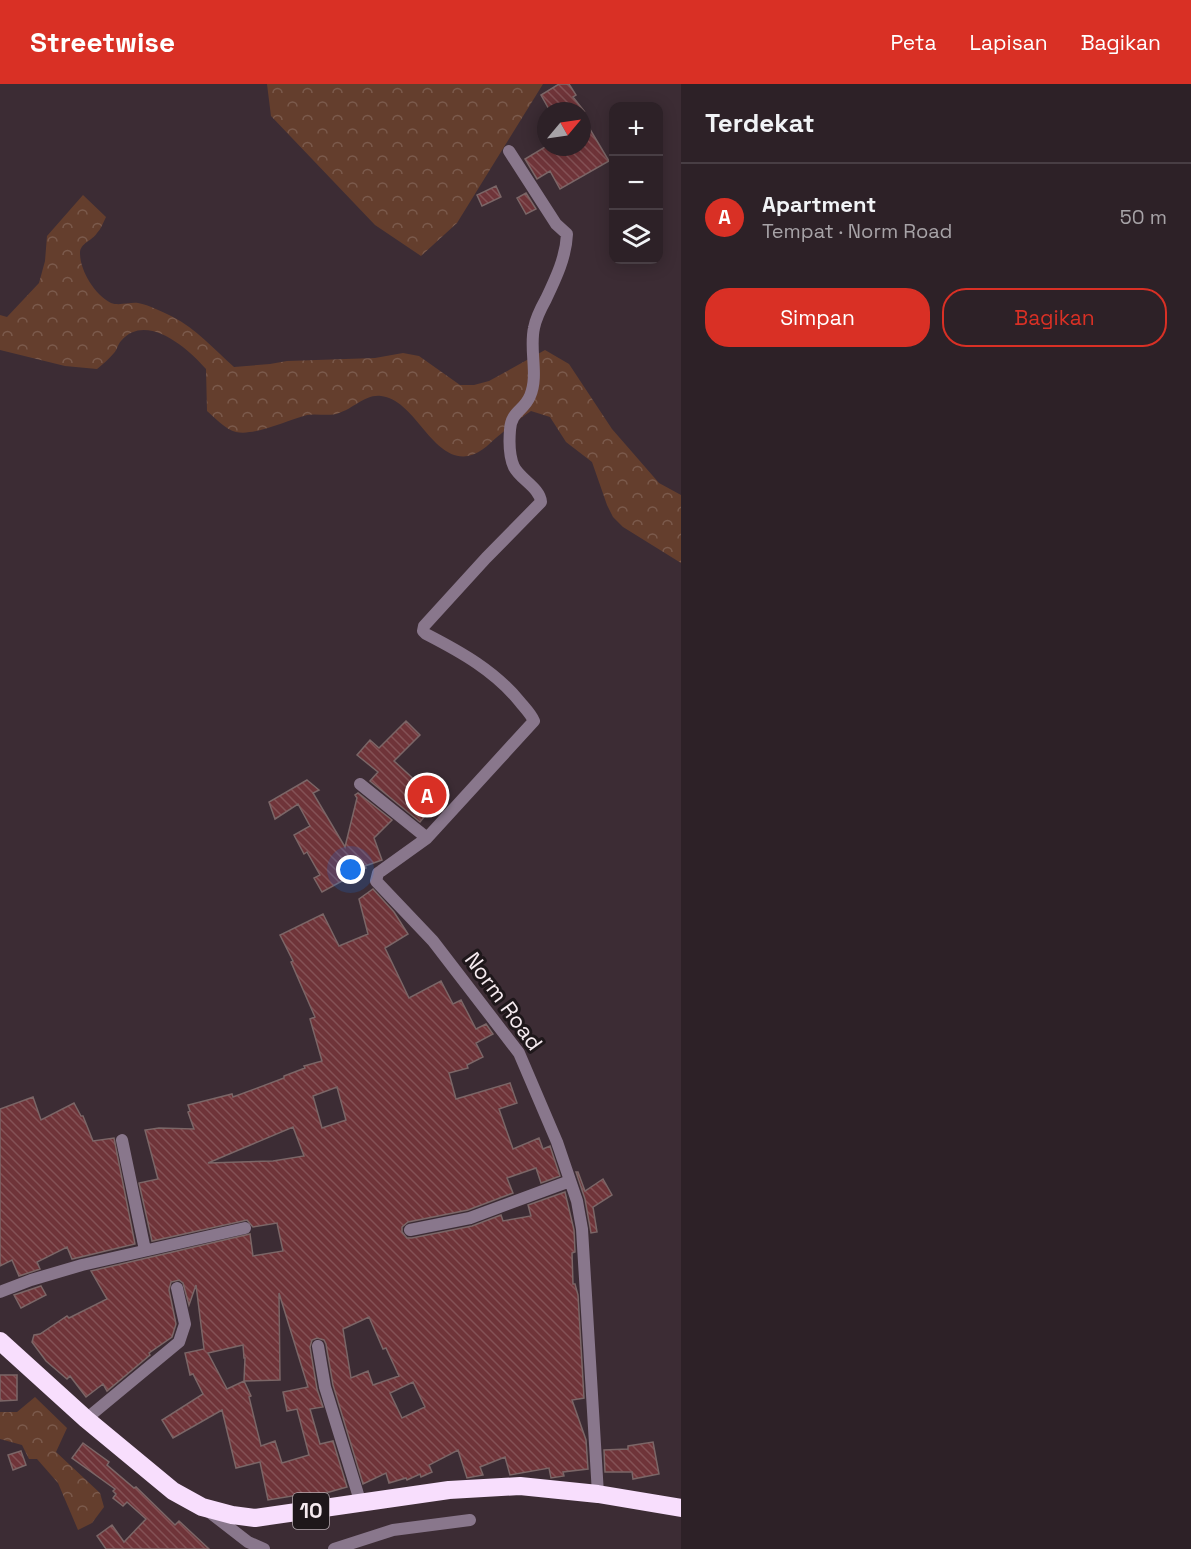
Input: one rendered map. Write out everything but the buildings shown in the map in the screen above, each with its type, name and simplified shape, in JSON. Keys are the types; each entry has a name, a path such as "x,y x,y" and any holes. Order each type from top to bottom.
{"highway":[{"name":"10","path":"0,1341 86,1419 173,1491 202,1507 232,1515 255,1518 449,1490 520,1486 598,1494 681,1508"}],"street":[{"name":"Norm Road","path":"509,151 556,224 567,234 564,257 536,318 533,330 532,348 535,363 530,398 512,417 510,427 512,460 515,468 539,495 541,502 486,558 423,629 426,634 485,668 514,695 533,717 532,724 427,838 381,871 376,881 433,941 514,1045 525,1065 557,1142 577,1201 582,1229 598,1494"},
{"path":"360,784 427,838"},
{"path":"122,1140 145,1250"},
{"path":"410,1230 470,1218 570,1181"},
{"path":"0,1292 39,1277 131,1252 245,1228"},
{"path":"86,1419 179,1342 185,1324 177,1288"},
{"path":"318,1346 325,1387 360,1504"},
{"path":"202,1507 248,1542 264,1549"},
{"path":"334,1549 393,1530 470,1520"}],"green space":[{"path":"267,84 543,84 457,223 421,256 375,225 271,116"},
{"path":"83,195 106,217 95,236 84,244 80,253 86,275 99,294 111,303 138,303 173,317 197,333 234,367 287,361 375,358 403,353 419,356 460,385 474,385 489,381 545,350 569,364 612,429 659,483 681,495 681,563 623,527 613,517 592,462 566,442 550,417 531,411 482,450 468,456 455,455 444,450 404,407 381,396 364,399 335,414 307,415 262,430 244,433 232,431 207,411 206,369 178,343 154,331 142,330 131,333 97,369 65,366 0,350 0,315 7,317 39,283 45,261 47,236"},
{"path":"35,1397 67,1428 56,1452 100,1493 104,1507 92,1523 78,1530 58,1483 37,1459 29,1459 22,1445 0,1439 0,1412 17,1412"}],"place":[{"name":"Apartment","path":"427,795"}]}
